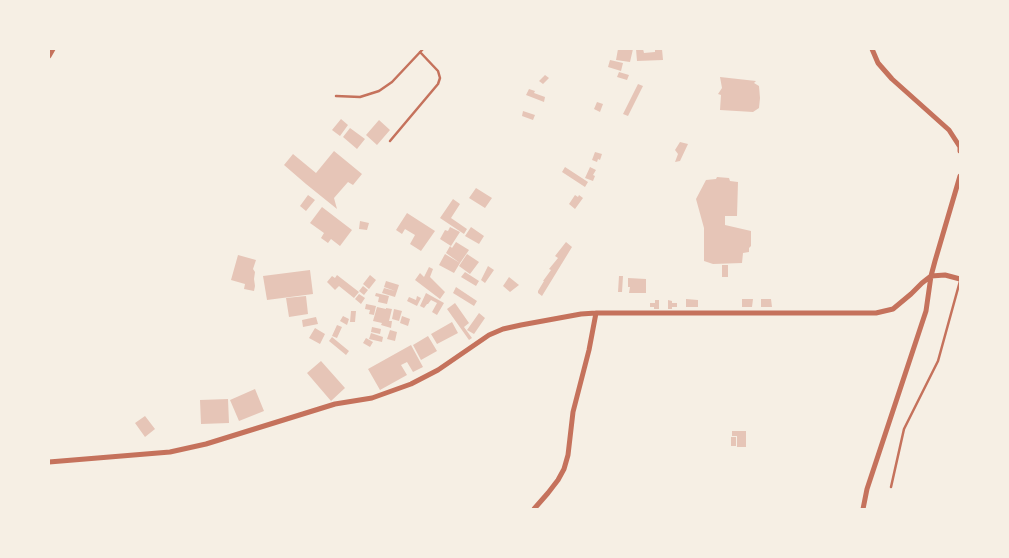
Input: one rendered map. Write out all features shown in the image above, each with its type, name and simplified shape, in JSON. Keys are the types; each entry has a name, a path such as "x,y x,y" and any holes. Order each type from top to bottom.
{"street":[{"path":"49,56 53,49"},
{"path":"872,49 878,63 892,79 949,130 960,151"},
{"path":"863,509 867,489 926,311 931,276 960,176"},
{"path":"49,462 170,452 206,444 335,404 372,398 411,384 438,370 489,335 503,330 574,315 596,313 876,313 893,309 931,276 945,276 960,280"},
{"path":"534,509 558,480 564,469 568,455 573,412 589,350 596,313"}],"lane":[{"path":"336,96 360,96 379,91 392,82 421,50 438,71 440,78 438,84 390,141"},
{"path":"891,487 904,429 938,361 960,280"}],"building":[{"path":"618,49 633,49 630,62 616,60"},
{"path":"636,49 643,49 644,53 655,52 655,49 662,49 663,60 637,61"},
{"path":"610,60 623,63 621,71 608,67"},
{"path":"619,72 629,75 627,80 617,77"},
{"path":"545,75 549,78 543,84 539,81"},
{"path":"720,77 756,81 754,83 759,86 759,108 753,112 720,110 721,95 718,94 722,88"},
{"path":"638,84 643,86 628,116 623,114"},
{"path":"529,89 545,97 544,102 526,95"},
{"path":"597,102 603,104 600,112 594,109"},
{"path":"523,111 535,115 533,120 522,116"},
{"path":"341,119 348,125 340,136 332,130"},
{"path":"379,120 390,130 377,145 366,135"},
{"path":"350,128 365,139 357,149 343,137"},
{"path":"680,142 688,144 680,161 675,162 678,154 675,150"},
{"path":"334,151 362,174 353,185 348,182 334,198 337,209 284,165 293,154 316,173"},
{"path":"595,152 602,154 597,162 592,160"},
{"path":"565,167 588,182 585,187 562,172"},
{"path":"590,167 596,170 593,175 595,176 593,181 585,178"},
{"path":"717,177 729,178 730,181 738,182 737,216 725,216 725,225 751,231 751,246 749,252 743,253 742,263 713,264 704,261 704,228 696,199 706,180 716,179"},
{"path":"476,188 492,198 485,208 469,198"},
{"path":"308,195 315,200 306,211 300,206"},
{"path":"575,195 583,198 575,209 569,204"},
{"path":"453,199 460,204 451,218 467,229 464,234 440,218"},
{"path":"322,207 352,230 340,246 331,239 328,243 321,238 324,233 310,223"},
{"path":"407,213 435,231 421,251 410,244 415,235 405,229 402,234 396,230"},
{"path":"360,221 369,223 367,230 359,229"},
{"path":"450,227 460,232 451,246 440,239 445,230 448,231"},
{"path":"471,227 484,236 479,244 465,236"},
{"path":"456,242 469,250 460,263 446,253 450,246 452,248"},
{"path":"566,242 572,247 542,296 538,291 551,270 549,269 558,258 555,256"},
{"path":"445,254 460,263 454,273 439,265"},
{"path":"467,254 479,262 470,274 459,266"},
{"path":"238,255 256,260 253,269 255,272 254,291 244,289 245,284 231,280"},
{"path":"722,265 728,265 728,277 722,277"},
{"path":"488,266 494,270 485,283 481,280"},
{"path":"429,267 433,269 430,277 445,292 440,299 415,280 420,273 424,277"},
{"path":"310,270 313,294 267,300 263,276"},
{"path":"465,272 479,281 476,286 461,277"},
{"path":"337,275 359,292 354,298 339,286 335,290 327,282 332,276 335,278"},
{"path":"370,275 376,280 369,289 363,284"},
{"path":"619,276 623,276 622,292 618,292"},
{"path":"509,277 519,285 510,292 503,286"},
{"path":"628,278 646,279 646,293 629,293"},
{"path":"386,281 399,285 395,297 382,293 384,288 395,291 384,287"},
{"path":"363,286 368,290 364,295 359,291"},
{"path":"456,287 477,301 474,306 453,293"},
{"path":"376,293 389,296 387,304 378,302 379,297 375,296"},
{"path":"426,293 444,303 437,315 432,312 437,303 431,300 424,308 420,306"},
{"path":"359,294 365,298 361,304 355,299"},
{"path":"306,296 308,314 289,317 286,298"},
{"path":"417,296 421,298 417,306 407,301 409,297 416,300"},
{"path":"686,299 698,300 698,307 686,307"},
{"path":"742,299 753,299 752,307 742,307"},
{"path":"761,299 771,299 772,307 761,307"},
{"path":"655,300 659,300 659,309 650,307 650,303 655,303"},
{"path":"668,300 672,301 672,303 677,303 677,307 668,309"},
{"path":"455,303 469,323 464,327 472,338 469,340 447,309"},
{"path":"366,304 376,306 374,315 369,314 370,310 365,309"},
{"path":"377,307 392,309 389,321 392,321 391,328 373,321"},
{"path":"394,309 402,311 399,321 392,319"},
{"path":"351,311 356,311 355,322 350,322"},
{"path":"479,313 485,318 474,334 467,330"},
{"path":"343,316 349,319 347,325 340,321"},
{"path":"402,316 410,319 408,326 400,323"},
{"path":"316,317 318,324 303,327 302,320"},
{"path":"452,322 458,333 437,344 431,334"},
{"path":"337,325 342,327 337,338 332,336"},
{"path":"372,327 381,329 380,334 371,332"},
{"path":"315,328 325,334 320,344 309,338"},
{"path":"390,330 397,332 395,341 387,339"},
{"path":"371,333 383,337 382,342 369,339"},
{"path":"428,336 437,351 421,360 413,345"},
{"path":"332,337 349,351 346,355 329,341"},
{"path":"366,338 373,342 370,347 363,343"},
{"path":"411,345 423,367 413,372 407,362 401,365 407,375 380,390 368,369"},
{"path":"321,361 345,388 331,401 307,373"},
{"path":"255,389 264,411 239,421 230,400"},
{"path":"228,399 229,423 201,424 200,400"},
{"path":"145,416 155,429 145,437 135,423"},
{"path":"732,431 746,431 746,447 737,447 737,436 732,436"},
{"path":"731,437 736,437 736,446 731,446"}]}
